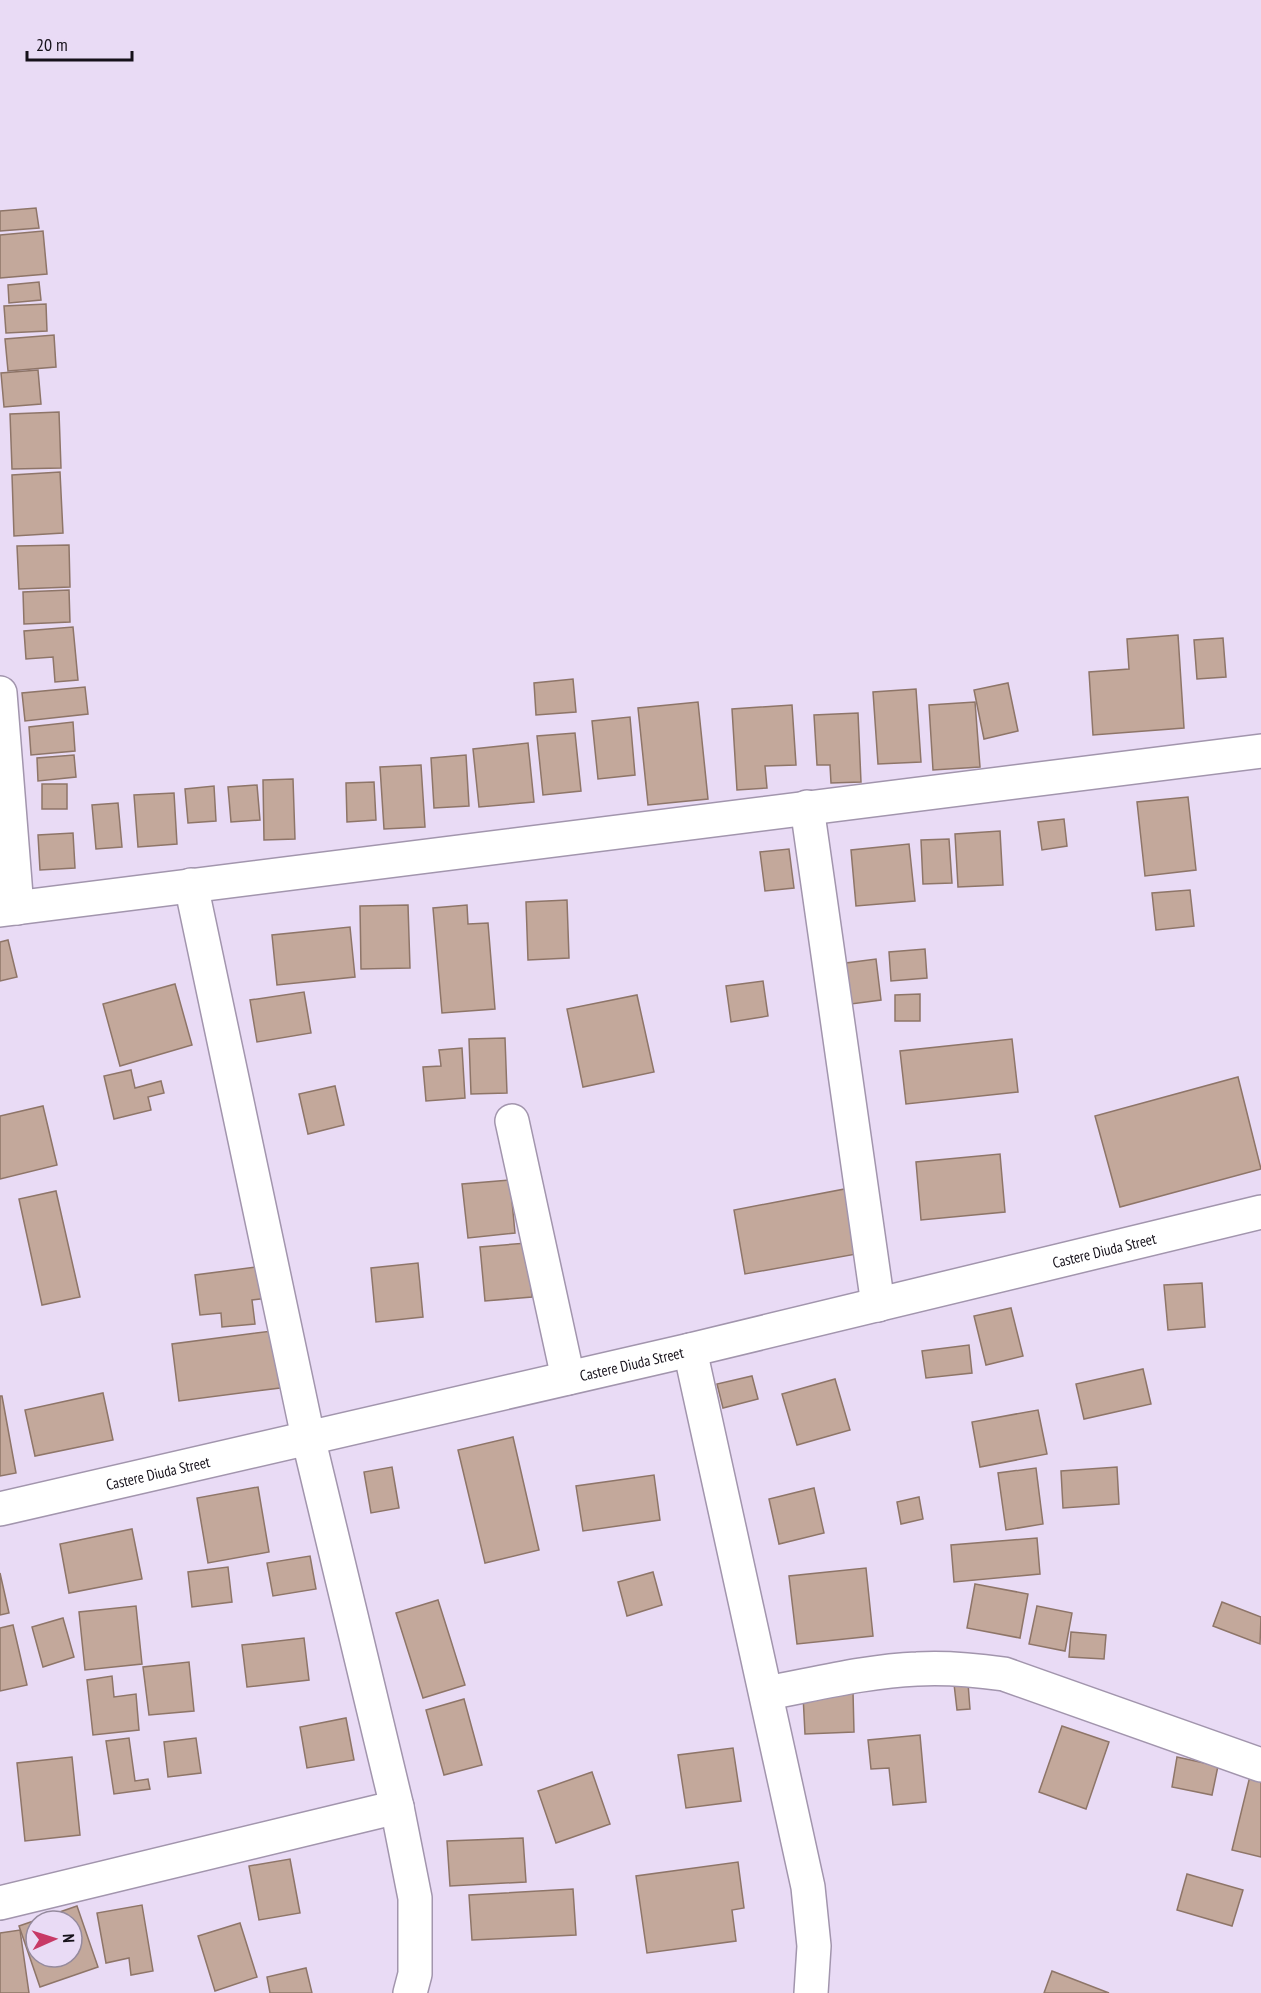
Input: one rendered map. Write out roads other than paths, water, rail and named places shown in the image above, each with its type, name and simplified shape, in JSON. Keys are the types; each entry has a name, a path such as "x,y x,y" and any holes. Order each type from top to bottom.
{"street":[{"path":"0,693 9,909 1261,751"},
{"path":"807,807 878,1305"},
{"path":"191,885 308,1437 397,1807 415,1898 415,1974 410,1993"},
{"path":"512,1121 568,1378"},
{"name":"Castere Diuda Street","path":"0,1509 690,1350 1261,1212"},
{"path":"690,1350 808,1887 814,1946 812,1993"},
{"path":"767,1693 916,1669 964,1669 1004,1674 1261,1765"},
{"path":"0,1903 397,1807"}]}
